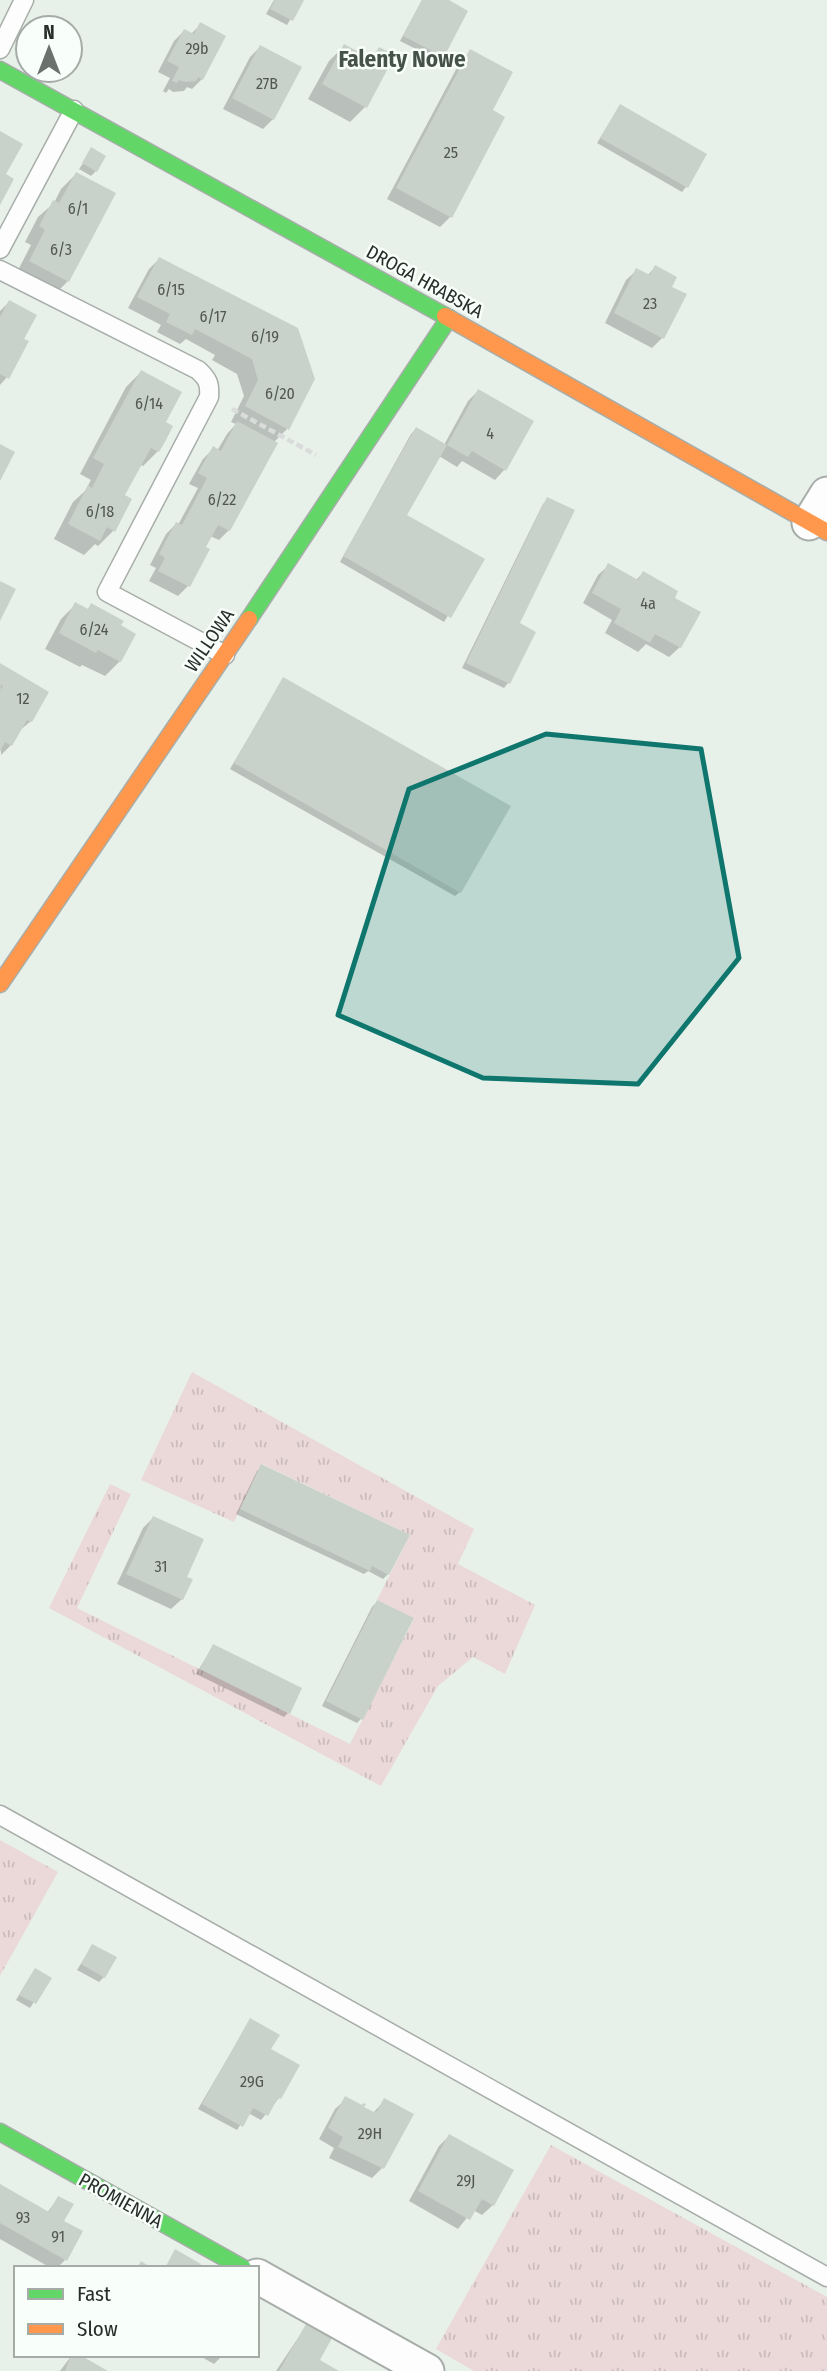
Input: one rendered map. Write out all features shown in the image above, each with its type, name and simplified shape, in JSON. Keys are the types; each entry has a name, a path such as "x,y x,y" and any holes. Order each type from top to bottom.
{"street":[{"name":"DROGA HRABSKA","path":"0,71 449,318 571,390 818,527"},
{"name":"WILLOWA","path":"0,984 449,318"},
{"path":"818,527 827,494"},
{"name":"PROMIENNA","path":"0,2132 239,2266"},
{"path":"259,2277 427,2371"}],"lane":[{"path":"0,49 24,0"},
{"path":"0,249 74,110"},
{"path":"0,270 198,370 210,384 209,397 107,592 225,654"},
{"path":"0,1815 827,2277"}],"path":[{"path":"209,397 322,458"}],"highlighted area":[{"path":"546,734 701,749 739,958 638,1084 483,1078 338,1015 409,789"}],"green space":[{"path":"192,1372 474,1529 458,1564 535,1605 505,1674 473,1657 438,1686 381,1786 49,1608 110,1484 131,1494 77,1608 350,1744 414,1619 377,1600 410,1535 262,1464 234,1522 141,1480"},
{"path":"0,1840 58,1872 0,1976"},
{"path":"551,2145 827,2297 827,2371 474,2371 436,2349"}],"building":[{"path":"275,0 304,0 293,21 270,9"},
{"path":"422,0 449,0 468,11 444,57 403,36"},
{"path":"200,22 226,36 203,80 198,77 196,81 172,81 179,67 167,61 184,29 194,34"},
{"path":"344,44 372,59 379,47 395,55 367,108 322,84"},
{"path":"260,45 302,67 274,120 232,98"},
{"path":"470,49 513,72 493,110 505,117 452,218 396,188"},
{"path":"620,104 707,154 688,188 600,138"},
{"path":"0,131 23,144 6,174 14,179 0,205"},
{"path":"91,147 106,156 97,172 82,163"},
{"path":"76,172 116,193 69,282 29,261 45,230 39,226 53,200 59,203"},
{"path":"159,257 298,328 315,379 289,430 245,406 258,380 252,359 195,329 192,335 166,322 170,314 137,297"},
{"path":"655,265 677,277 672,287 687,294 664,339 614,313 636,268 650,275"},
{"path":"9,300 37,315 24,339 29,341 9,379 0,374 0,317"},
{"path":"141,370 182,392 166,422 173,426 166,440 159,452 151,448 125,495 132,499 115,532 107,527 100,541 68,524 88,485 92,488 104,464 93,458"},
{"path":"478,389 534,421 506,471 472,451 468,457 447,445"},
{"path":"237,421 278,443 230,531 218,525 206,547 210,549 190,587 158,571 165,558 159,554 176,522 182,525 207,478 198,473 213,446 221,451"},
{"path":"416,427 447,445 407,515 485,559 451,618 343,556"},
{"path":"0,444 15,452 0,481"},
{"path":"547,497 575,510 520,623 536,632 510,684 466,663"},
{"path":"608,563 638,580 643,571 678,591 675,598 701,612 681,648 655,634 650,643 614,623 621,609 592,593"},
{"path":"0,581 16,589 0,621"},
{"path":"75,602 88,609 91,603 124,621 121,625 136,634 121,662 98,650 96,653 59,633"},
{"path":"0,663 49,692 32,722 27,720 12,746 5,742 0,752 0,691 3,686 0,684"},
{"path":"283,677 511,806 461,893 234,763"},
{"path":"261,1464 410,1535 389,1575 372,1566 370,1571 240,1509"},
{"path":"153,1516 204,1539 187,1577 193,1579 183,1600 126,1574"},
{"path":"377,1600 414,1618 363,1720 326,1701"},
{"path":"213,1644 302,1688 290,1714 200,1669"},
{"path":"92,1944 117,1957 105,1978 81,1964"},
{"path":"35,1968 52,1978 36,2004 19,1995"},
{"path":"250,2018 280,2035 271,2049 300,2065 268,2116 253,2108 243,2127 202,2104"},
{"path":"345,2096 362,2105 366,2104 364,2107 374,2112 384,2098 414,2114 384,2169 338,2147 343,2137 328,2128"},
{"path":"449,2134 514,2170 494,2206 482,2199 470,2220 418,2191"},
{"path":"0,2184 49,2212 58,2196 74,2204 64,2221 83,2231 67,2261 0,2223"},
{"path":"175,2249 201,2264 200,2266 166,2266"},
{"path":"306,2324 332,2338 320,2360 339,2371 279,2371"},
{"path":"70,2357 84,2357 108,2371 65,2371"}],"traffic: fast":[{"path":"0,70 445,316"},
{"path":"249,619 449,318"},
{"path":"0,2132 239,2266"}],"traffic: slow":[{"path":"445,316 827,532"},
{"path":"0,984 249,619"}],"district":[{"name":"Falenty Nowe","path":"402,59"}]}
